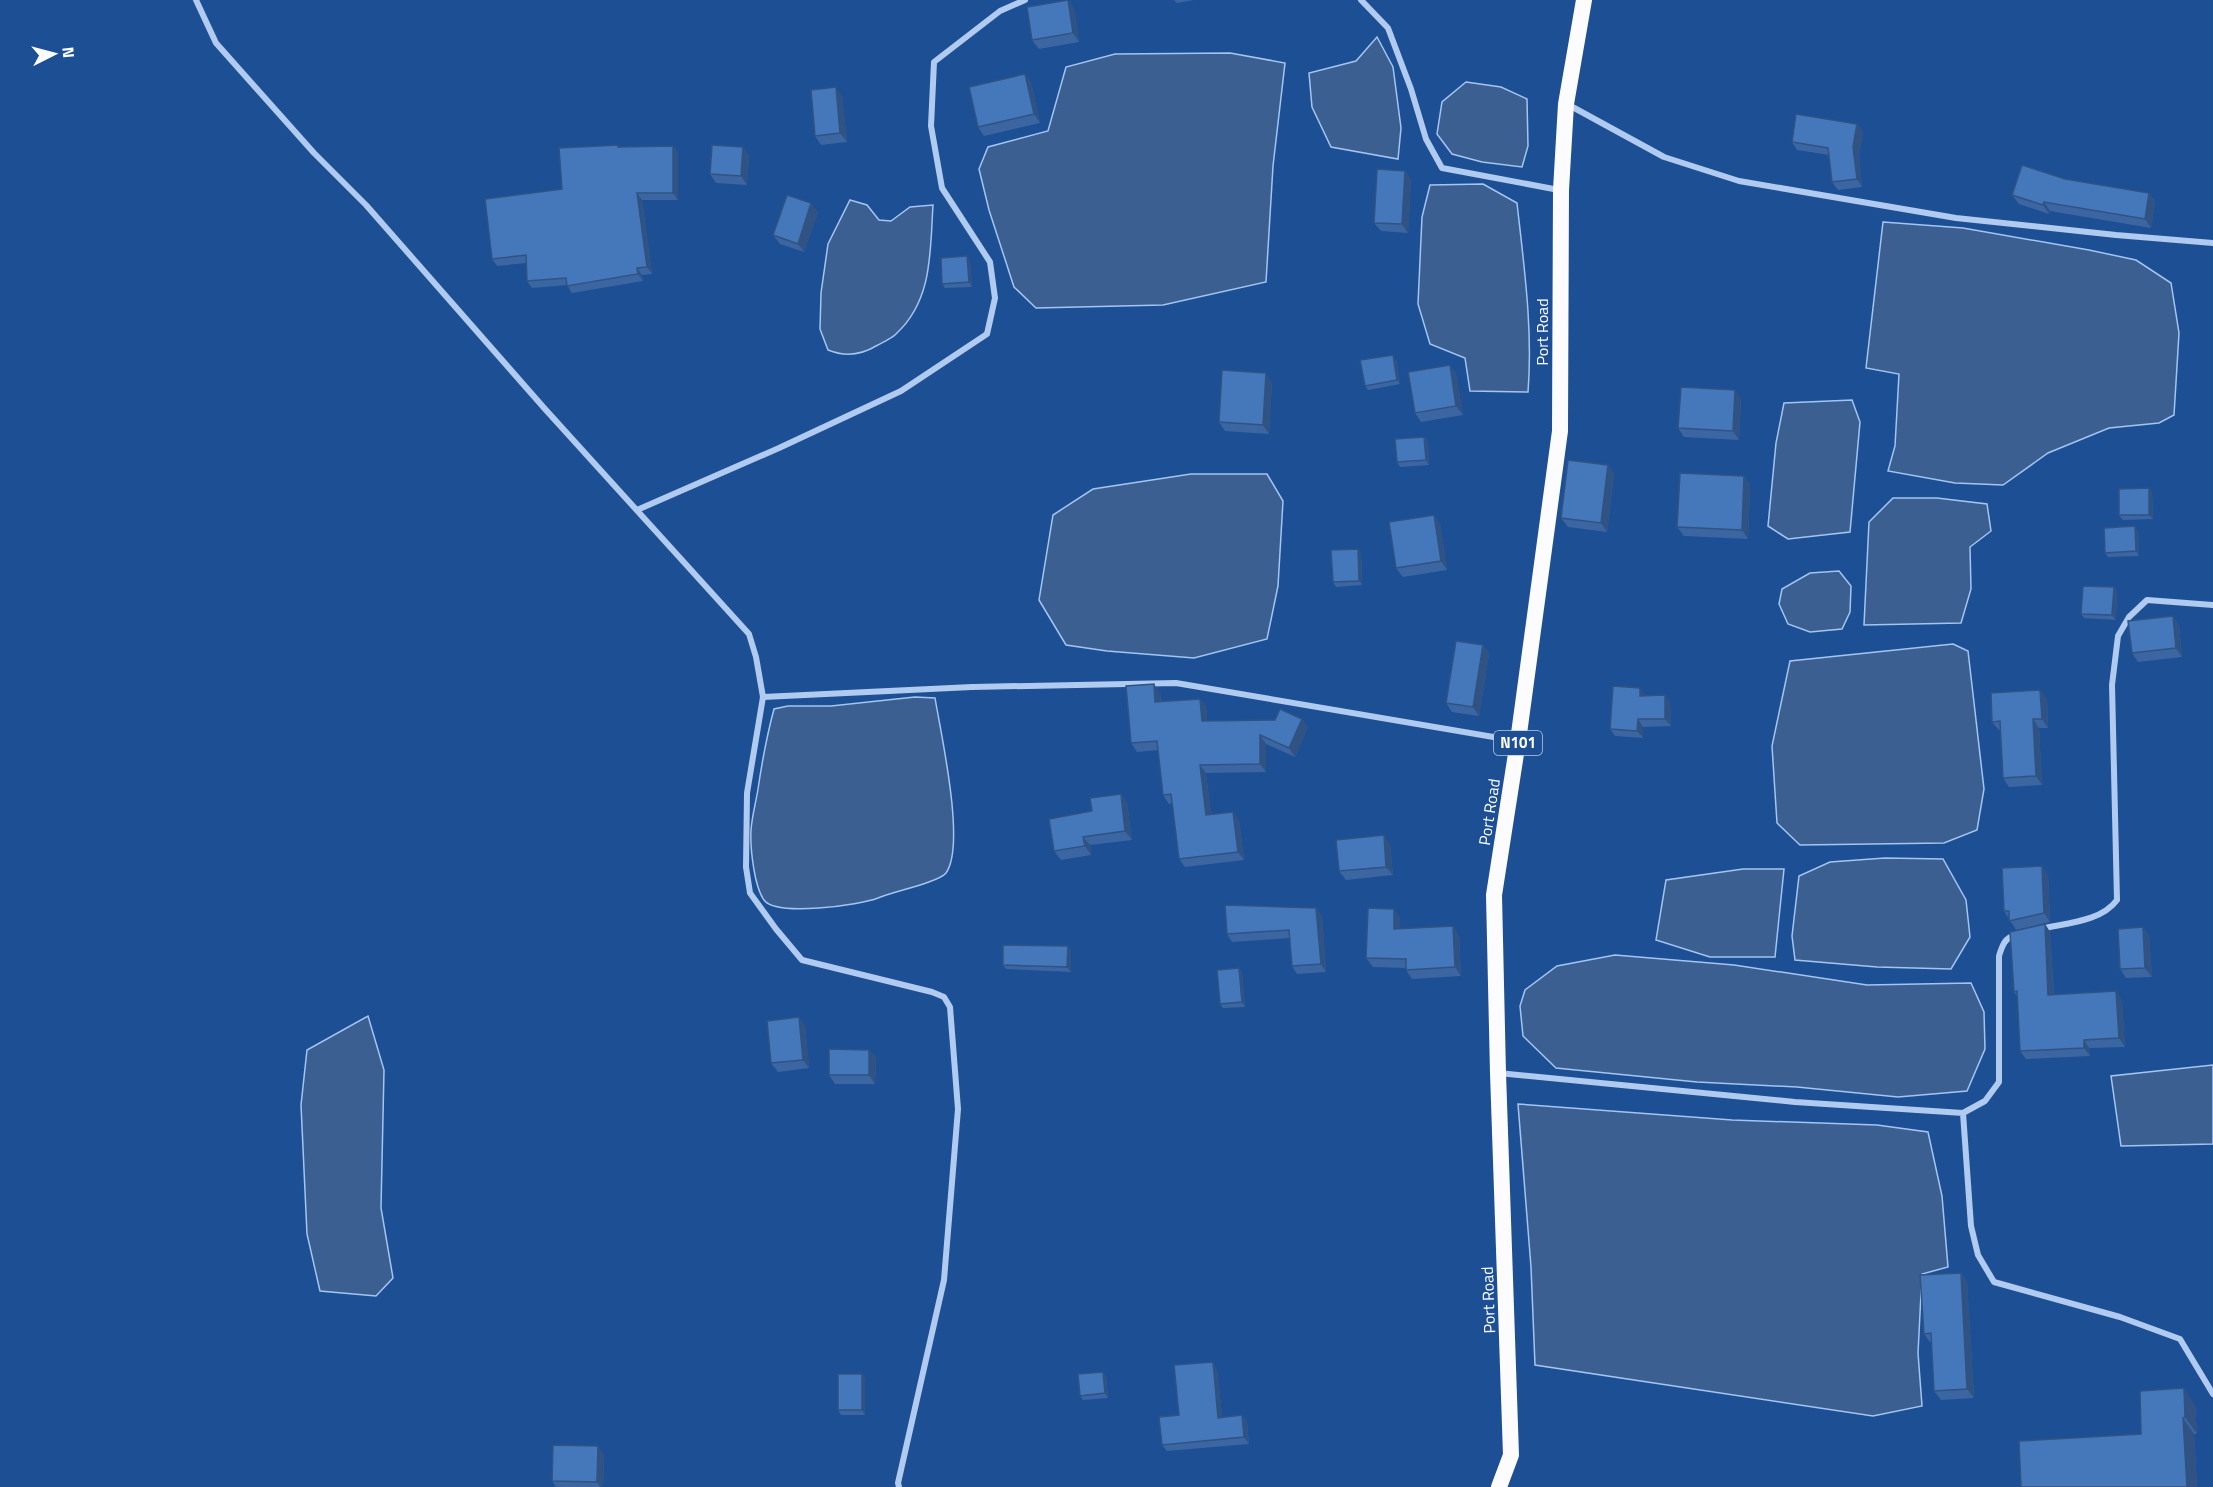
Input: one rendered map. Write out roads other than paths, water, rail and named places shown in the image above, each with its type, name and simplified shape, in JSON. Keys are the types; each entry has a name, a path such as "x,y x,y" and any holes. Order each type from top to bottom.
{"highway":[{"name":"Port Road","path":"1499,1487 1511,1455 1494,895 1518,741 1560,431 1560,190 1566,104 1584,0"}],"street":[{"path":"196,0 216,44 314,153 366,205 545,409 748,634 756,657 763,697 747,793 746,867 750,892 776,929 802,960 932,992 944,997 950,1007 958,1109 944,1280 898,1483 899,1487"},
{"path":"637,510 779,448 901,391 987,334 995,298 990,262 942,188 931,126 934,62 1000,11 1025,0"},
{"path":"1361,0 1388,28 1411,89 1426,139 1442,168 1560,190"},
{"path":"1566,104 1665,157 1739,181 1956,218 2213,243"},
{"path":"2033,931 2097,916 2110,910 2117,900 2112,686 2118,636 2129,617 2147,600 2213,605"},
{"path":"763,697 972,687 1176,682 1518,741"},
{"path":"1498,1073 1795,1102 1963,1113 1985,1101 1999,1082 1999,956 2004,943 2011,936 2022,933"},
{"path":"1963,1113 1971,1226 1978,1255 1994,1282 2120,1317 2180,1339 2213,1394"}],"water":[{"path":"1377,37 1393,67 1401,128 1398,159 1331,147 1312,107 1309,73 1356,61"},
{"path":"1230,53 1285,63 1273,166 1266,282 1163,305 1036,308 1014,287 989,210 979,169 988,147 1048,131 1066,67 1115,54"},
{"path":"1466,82 1501,87 1527,99 1528,146 1522,167 1482,162 1452,154 1437,134 1442,102"},
{"path":"1483,184 1517,203 1529,321 1528,392 1470,391 1465,358 1430,344 1418,304 1422,217 1430,185"},
{"path":"850,200 867,205 879,220 891,221 910,207 933,205 930,257 917,306 908,321 892,337 865,351 847,354 828,350 820,329 821,293 828,244"},
{"path":"1883,222 1963,228 2089,250 2136,260 2171,283 2179,333 2174,415 2159,423 2109,428 2048,453 2003,485 1955,483 1888,471 1895,446 1899,374 1866,368"},
{"path":"1852,400 1860,422 1850,532 1788,539 1768,526 1776,443 1784,403"},
{"path":"1191,474 1267,474 1283,501 1278,586 1267,639 1194,658 1107,651 1066,645 1039,600 1053,515 1093,489"},
{"path":"1893,498 1937,498 1987,504 1991,531 1970,547 1971,589 1961,623 1864,625 1869,522"},
{"path":"1839,571 1851,586 1850,612 1842,629 1810,632 1788,624 1779,604 1782,589 1810,573"},
{"path":"1953,644 1968,651 1984,789 1977,830 1944,843 1800,845 1777,823 1772,746 1790,661"},
{"path":"915,697 935,698 942,737 950,788 954,839 952,859 946,873 925,883 854,904 801,909 784,908 764,900 755,876 751,830 774,709 788,706 831,706"},
{"path":"1885,858 1943,859 1966,900 1970,937 1951,969 1877,967 1795,960 1792,936 1799,876 1830,862"},
{"path":"1743,869 1784,869 1775,957 1710,957 1656,940 1666,880"},
{"path":"1615,955 1734,965 1867,985 1971,983 1984,1012 1985,1049 1967,1091 1898,1097 1797,1087 1697,1082 1556,1068 1523,1036 1520,1006 1525,990 1557,966"},
{"path":"368,1016 384,1070 381,1208 393,1278 376,1296 320,1291 307,1234 301,1105 307,1050"},
{"path":"2213,1065 2213,1144 2121,1146 2111,1076"},
{"path":"1518,1104 1732,1120 1877,1125 1928,1132 1942,1196 1948,1267 1922,1274 1918,1353 1922,1406 1873,1416 1535,1365 1531,1267"}]}
